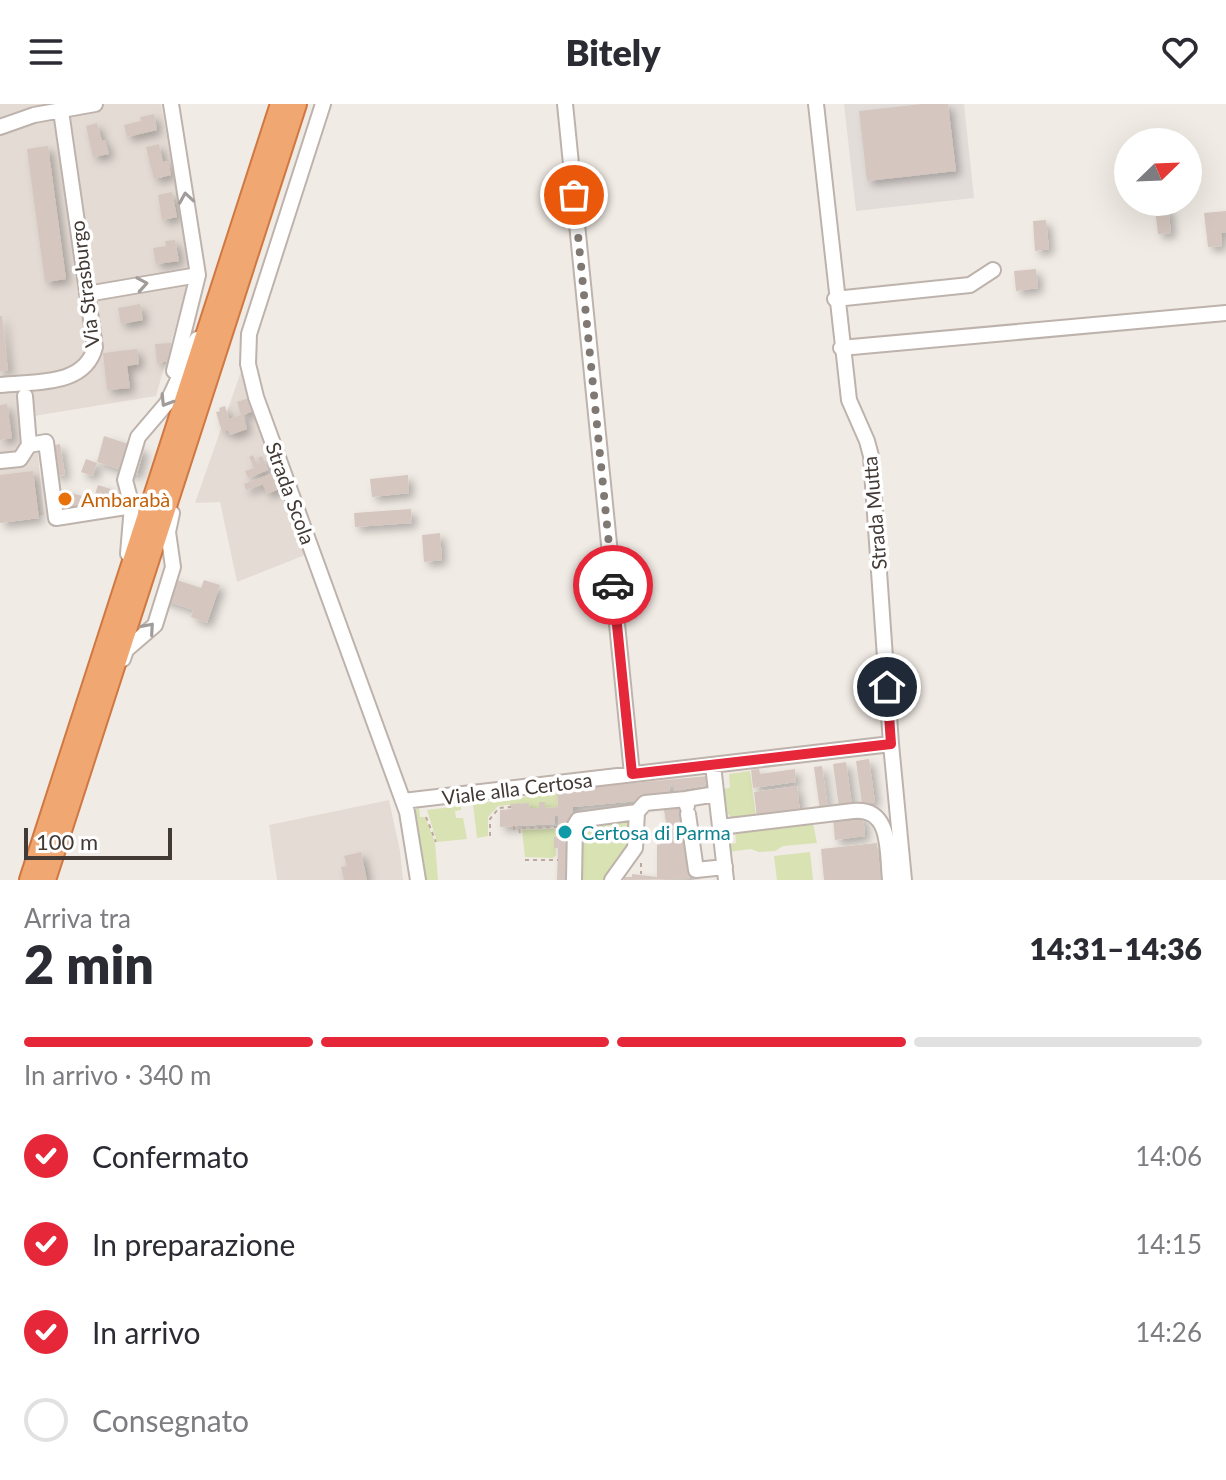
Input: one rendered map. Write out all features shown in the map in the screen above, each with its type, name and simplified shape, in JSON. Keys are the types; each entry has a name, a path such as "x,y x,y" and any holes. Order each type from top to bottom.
{"highway":[{"path":"30,880 281,104"},
{"path":"45,880 296,104"}],"street":[{"path":"0,127 34,115 95,104"},
{"path":"171,104 198,275 174,371"},
{"name":"Strada Scola","path":"323,104 257,304 247,345 248,364 256,397 403,801 412,833 418,880"},
{"path":"565,104 632,774"},
{"name":"Strada Mutta","path":"816,104 835,299 849,400 871,456 891,744 904,880"},
{"name":"Via Strasburgo","path":"6,384 75,374 87,366 95,347 61,111"},
{"path":"835,299 970,285 993,270"},
{"path":"87,294 198,275"},
{"path":"109,637 130,544 132,506 125,480 138,437 167,403 224,280"},
{"path":"841,348 1226,313"},
{"path":"0,461 20,459 29,445 25,396 38,381"},
{"path":"6,384 25,396"},
{"path":"29,445 46,442 56,518 132,506"},
{"name":"Viale alla Certosa","path":"403,801 891,744"},
{"path":"687,806 694,875 725,873 713,765"},
{"path":"612,880 635,848 637,812 645,803 687,806 716,794"},
{"path":"720,827 869,811 878,816 883,824 890,880"},
{"path":"574,880 575,827 578,820 637,812"}],"path":[{"path":"490,836 490,819 499,808 511,807"},
{"path":"426,817 436,842"},
{"path":"514,826 514,834"},
{"path":"520,833 519,828 558,827"},
{"path":"525,860 558,860"}],"shaded area":[{"path":"0,104 161,104 191,272 156,396 34,416 44,515 0,521"},
{"path":"844,104 964,104 974,198 856,211"},
{"path":"243,366 305,555 237,582 220,502 195,503"},
{"path":"389,800 403,880 277,880 269,825"}],"green space":[{"path":"750,771 756,818 733,819 725,811 721,789 730,788 729,774"},
{"path":"557,792 558,807 545,808 544,802 539,802 539,808 530,808 529,803 498,806 488,817 488,836 477,838 473,804"},
{"path":"461,806 461,810 455,811 456,818 463,818 467,839 437,842 427,810"},
{"path":"419,807 420,817 425,817 435,842 438,880 421,880 414,811"},
{"path":"631,815 632,841 607,880 578,880 579,825"},
{"path":"813,823 817,843 783,846 775,851 751,849 727,852 728,844 736,843 735,830"},
{"path":"522,830 557,831 557,837 554,837 556,855 553,858 525,857"},
{"path":"810,852 813,880 777,880 774,856"}],"building":[{"path":"948,104 956,171 867,181 859,111"},
{"path":"154,114 157,130 127,137 124,125"},
{"path":"97,123 109,154 93,157 86,126"},
{"path":"159,144 163,162 168,161 171,175 154,179 146,147"},
{"path":"48,146 66,279 45,282 27,149"},
{"path":"172,192 177,217 162,220 158,195"},
{"path":"1226,211 1226,232 1221,233 1222,246 1208,247 1204,213"},
{"path":"1156,216 1169,216 1171,233 1158,234"},
{"path":"1046,220 1049,249 1035,251 1033,221"},
{"path":"175,240 179,261 156,264 153,248 166,246 165,241"},
{"path":"1036,269 1038,288 1016,291 1014,271"},
{"path":"140,304 143,320 121,324 118,308"},
{"path":"2,316 8,371 0,371"},
{"path":"171,343 169,361 157,363 155,344"},
{"path":"137,349 139,364 127,366 130,388 107,390 103,353"},
{"path":"249,398 253,411 243,415 247,429 230,435 228,430 222,432 216,412 220,411 219,408 225,406 229,419 241,415 237,402"},
{"path":"7,404 12,438 0,440 0,405"},
{"path":"104,436 144,449 137,475 97,462"},
{"path":"60,444 65,475 55,476 50,446"},
{"path":"253,455 257,464 262,456 268,470 248,478 245,471 254,468 249,457"},
{"path":"86,459 97,463 93,476 81,472"},
{"path":"33,471 39,518 0,523 0,475"},
{"path":"276,472 282,488 267,494 263,484 246,490 244,484"},
{"path":"408,475 409,493 372,497 370,479"},
{"path":"98,485 117,491 111,507 93,500"},
{"path":"59,489 85,497 81,510 55,502"},
{"path":"411,509 412,523 355,527 354,513"},
{"path":"440,533 442,560 424,562 422,535"},
{"path":"168,577 201,588 204,580 220,585 207,623 191,617 193,610 161,599"},
{"path":"869,759 875,802 862,804 856,761"},
{"path":"846,762 852,805 839,807 833,764"},
{"path":"822,766 828,809 820,810 814,767"},
{"path":"759,769 760,774 795,769 796,782 753,788 751,770"},
{"name":"Certosa di Parma","path":"709,776 704,786 685,789 686,794 675,797 674,786 669,786 670,798 573,807 572,880 557,880 558,848 554,848 554,837 558,837 558,816 555,816 555,824 500,827 500,810 511,809 510,804 529,803 530,808 539,808 539,802 545,802 545,808 558,807 557,790"},
{"path":"797,786 800,812 757,818 754,792"},
{"name":"Certosa di Parma","path":"682,801 690,879 624,880 632,874 657,877 657,845 669,841 663,804"},
{"path":"863,815 865,836 835,840 833,819"},
{"path":"877,843 881,880 824,880 821,849"},
{"path":"361,852 367,880 344,880 341,867 347,866 344,856"}],"way so far":[{"path":"574,195 613,585"}],"place":[{"name":"Ambarabà","path":"65,499"},
{"name":"Certosa di Parma","path":"565,832"}],"route":[{"path":"613,585 632,774 891,744 887,687"}]}
